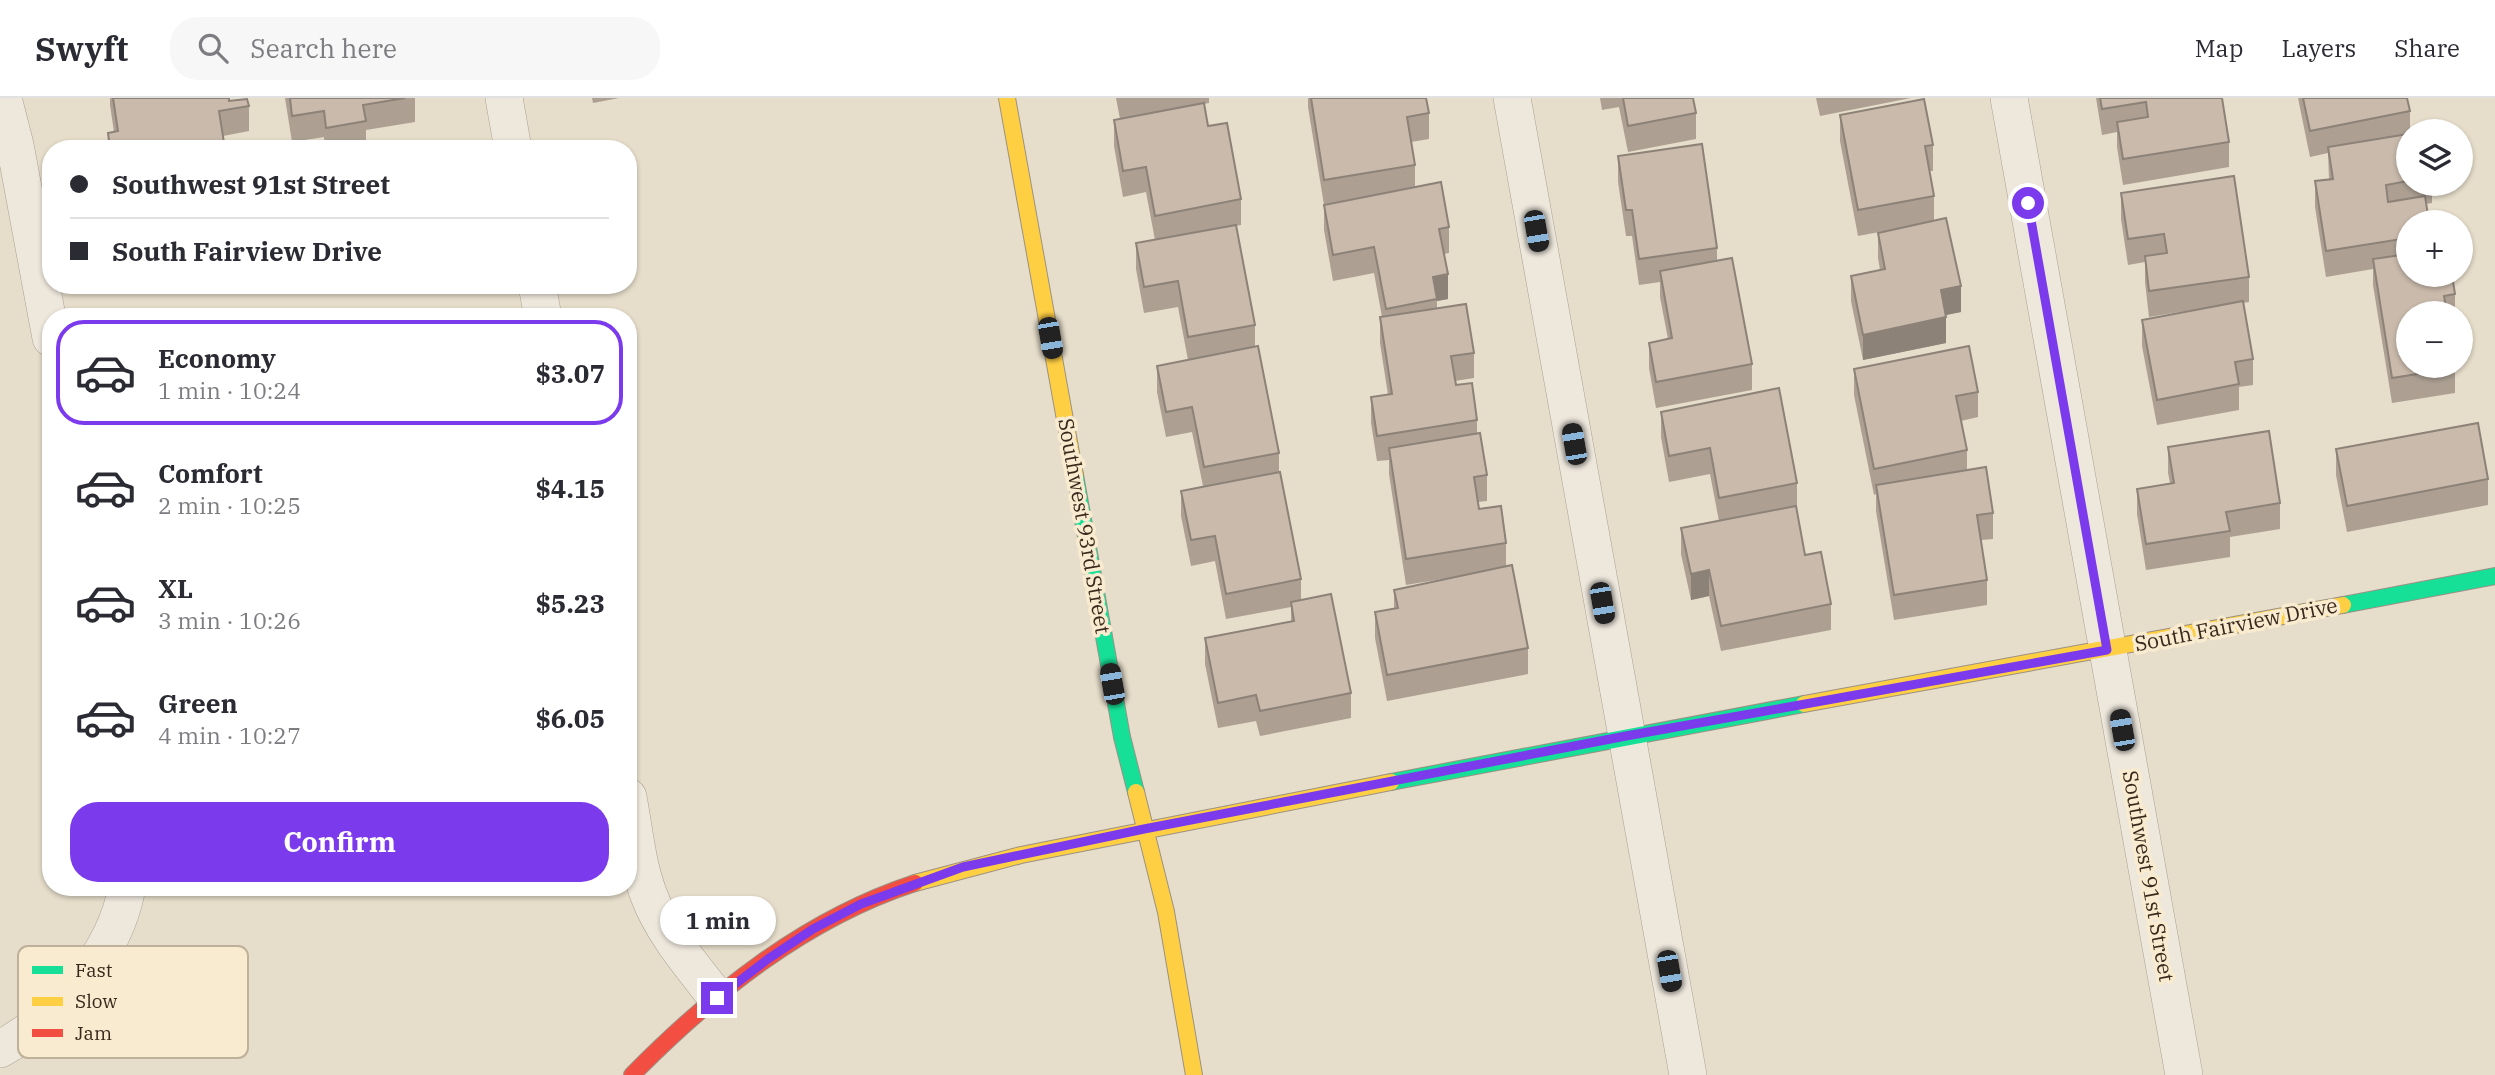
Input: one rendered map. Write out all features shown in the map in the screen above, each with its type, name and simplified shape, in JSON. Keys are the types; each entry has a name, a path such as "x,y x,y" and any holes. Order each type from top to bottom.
{"street":[{"path":"3,98 15,145 42,290"},
{"path":"504,98 511,140"},
{"name":"Southwest 93rd Street","path":"1007,98 1122,737 1166,912 1194,1075"},
{"path":"1512,98 1688,1075"},
{"name":"Southwest 91st Street","path":"2009,98 2184,1075"},
{"name":"South Fairview Drive","path":"632,1075 685,1023 768,959 813,929 861,904 963,867 1144,829 1626,736 2107,650 2495,576"},
{"path":"637,844 652,902 681,952 717,998"},
{"path":"104,946 124,896"},
{"path":"0,1049 18,1039"}],"building":[{"path":"113,98 229,98 229,101 247,99 249,106 219,111 224,140 109,140 108,133 118,131"},
{"path":"290,98 405,98 363,105 366,121 326,128 324,111 292,116"},
{"path":"1311,98 1426,98 1429,113 1407,117 1415,165 1324,180"},
{"path":"1623,98 1693,98 1696,113 1628,126"},
{"path":"2100,98 2222,98 2229,142 2123,159 2117,122 2148,117 2146,102 2102,109"},
{"path":"2303,98 2407,98 2410,111 2310,131"},
{"path":"1924,99 1933,145 1925,146 1934,196 1858,210 1840,115"},
{"path":"1204,103 1208,126 1227,123 1241,199 1155,216 1146,167 1123,171 1114,120"},
{"path":"2396,136 2396,183 2386,185 2388,202 2425,196 2427,210 2396,210 2396,240 2326,251 2315,181 2333,179 2328,147"},
{"path":"1702,144 1717,248 1639,259 1632,210 1626,210 1618,156"},
{"path":"2234,176 2249,277 2149,291 2145,256 2167,253 2164,234 2128,239 2121,193"},
{"path":"1441,182 1449,227 1439,229 1448,274 1433,277 1437,299 1386,309 1374,247 1333,255 1324,205"},
{"path":"1946,218 1961,286 1941,290 1946,317 1863,335 1851,276 1885,269 1878,233"},
{"path":"1236,225 1255,325 1188,337 1178,281 1144,287 1136,243"},
{"path":"2396,256 2396,287 2454,287 2455,294 2444,296 2445,301 2396,301 2396,377 2392,378 2373,259"},
{"path":"1732,258 1752,364 1656,382 1649,343 1672,338 1660,271"},
{"path":"2243,301 2253,359 2235,362 2239,384 2157,400 2142,320"},
{"path":"1466,304 1474,353 1451,356 1456,385 1472,383 1477,420 1377,436 1371,397 1392,394 1380,317"},
{"path":"1258,346 1279,453 1204,467 1192,407 1166,412 1157,366"},
{"path":"1969,346 1978,392 1956,396 1967,450 1874,469 1854,369"},
{"path":"1779,388 1797,483 1719,498 1710,448 1669,456 1661,412"},
{"path":"2478,423 2488,479 2347,506 2336,449"},
{"path":"2269,431 2280,503 2226,512 2230,531 2146,544 2137,489 2174,483 2168,447"},
{"path":"1480,433 1487,475 1474,477 1479,509 1501,506 1506,543 1406,559 1389,448"},
{"path":"1986,467 1993,513 1977,515 1987,580 1894,595 1876,485"},
{"path":"1280,472 1301,579 1226,594 1215,536 1191,540 1181,491"},
{"path":"1796,506 1805,555 1821,552 1831,604 1721,626 1709,570 1691,574 1681,528"},
{"path":"1512,565 1528,648 1387,675 1375,612 1398,608 1394,590"},
{"path":"1331,594 1351,693 1260,711 1256,695 1218,703 1205,638 1294,621 1291,602"}],"traffic: fast":[{"path":"1075,475 1122,737 1136,792"},
{"path":"2343,605 2495,576"},
{"path":"1391,782 1804,704"}],"traffic: slow":[{"path":"1007,98 1075,475"},
{"path":"1804,704 2343,605"},
{"path":"915,883 1021,855 1391,782"},
{"path":"1136,792 1166,912 1194,1075"}],"traffic: jam":[{"path":"632,1075 695,1015 798,938 875,898 915,883"}],"route":[{"path":"717,998 813,929 861,904 963,867 1144,829 1626,736 2107,650 2028,203"}]}
